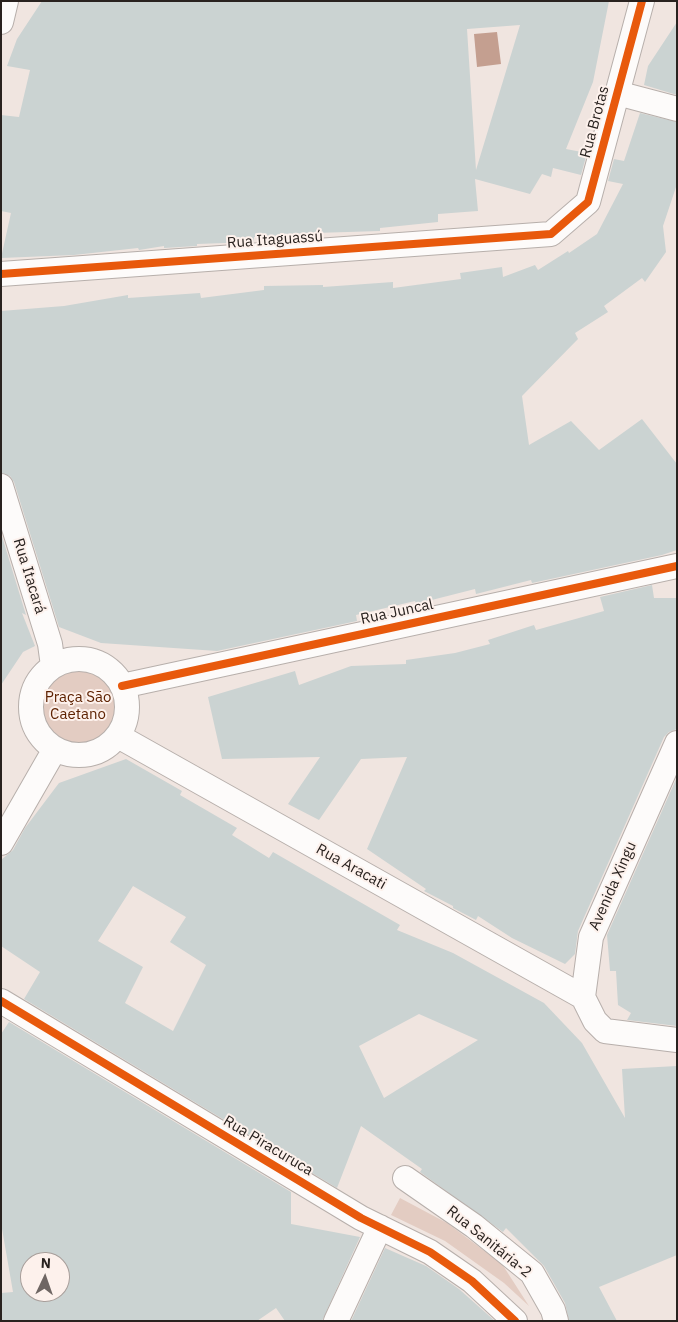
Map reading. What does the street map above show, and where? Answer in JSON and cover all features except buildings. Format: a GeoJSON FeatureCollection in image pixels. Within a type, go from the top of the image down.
{"type":"FeatureCollection","features":[{"type":"Feature","properties":{"kind":"street"},"geometry":{"type":"LineString","coordinates":[[1,22],[6,1]]}},
{"type":"Feature","properties":{"kind":"street","name":"Rua Brotas"},"geometry":{"type":"LineString","coordinates":[[551,234],[588,202],[642,1]]}},
{"type":"Feature","properties":{"kind":"street"},"geometry":{"type":"LineString","coordinates":[[617,93],[677,108]]}},
{"type":"Feature","properties":{"kind":"street","name":"Rua Itaguassú"},"geometry":{"type":"LineString","coordinates":[[1,274],[551,234]]}},
{"type":"Feature","properties":{"kind":"street","name":"Rua Itacará"},"geometry":{"type":"LineString","coordinates":[[1,486],[50,644],[53,666]]}},
{"type":"Feature","properties":{"kind":"street","name":"Rua Juncal"},"geometry":{"type":"LineString","coordinates":[[122,686],[677,566]]}},
{"type":"Feature","properties":{"kind":"street"},"geometry":{"type":"LineString","coordinates":[[84,659],[100,664],[113,673],[122,686],[127,698],[127,712],[124,725],[118,736],[108,746],[96,752],[82,756],[68,754],[55,749],[42,738],[33,724],[30,708],[36,685],[41,677],[53,666],[68,660],[84,659]]}},
{"type":"Feature","properties":{"kind":"street","name":"Rua Aracati"},"geometry":{"type":"LineString","coordinates":[[118,736],[584,997]]}},
{"type":"Feature","properties":{"kind":"street","name":"Avenida Xingu"},"geometry":{"type":"LineString","coordinates":[[584,997],[591,937],[677,742]]}},
{"type":"Feature","properties":{"kind":"street"},"geometry":{"type":"LineString","coordinates":[[1,843],[55,749]]}},
{"type":"Feature","properties":{"kind":"street"},"geometry":{"type":"LineString","coordinates":[[584,997],[595,1021],[605,1031],[677,1040]]}},
{"type":"Feature","properties":{"kind":"street","name":"Rua Piracuruca"},"geometry":{"type":"LineString","coordinates":[[1,1001],[380,1227],[430,1252],[472,1281],[515,1321]]}},
{"type":"Feature","properties":{"kind":"street","name":"Rua Sanitária-2"},"geometry":{"type":"LineString","coordinates":[[405,1178],[474,1226],[532,1273],[553,1310],[556,1321]]}},
{"type":"Feature","properties":{"kind":"street"},"geometry":{"type":"LineString","coordinates":[[336,1321],[380,1227]]}},
{"type":"Feature","properties":{"kind":"green space","name":"Praça São Caetano"},"geometry":{"type":"Polygon","coordinates":[[[78,665],[94,668],[108,677],[117,691],[120,707],[117,723],[108,737],[94,746],[78,749],[62,746],[48,737],[39,723],[36,707],[39,691],[48,677],[62,668],[78,665]]]}},
{"type":"Feature","properties":{"kind":"green space"},"geometry":{"type":"Polygon","coordinates":[[[400,1198],[447,1223],[502,1264],[529,1306],[504,1283],[445,1241],[391,1215],[400,1198]]]}},
{"type":"Feature","properties":{"kind":"shaded area"},"geometry":{"type":"Polygon","coordinates":[[[497,32],[501,64],[477,67],[474,34],[497,32]]]}},
{"type":"Feature","properties":{"kind":"cycle path"},"geometry":{"type":"LineString","coordinates":[[1,274],[551,234],[588,202],[642,1]]}},
{"type":"Feature","properties":{"kind":"cycle path"},"geometry":{"type":"LineString","coordinates":[[122,686],[677,566]]}},
{"type":"Feature","properties":{"kind":"cycle path"},"geometry":{"type":"LineString","coordinates":[[1,1001],[361,1218],[430,1252],[472,1281],[515,1321]]}}]}
